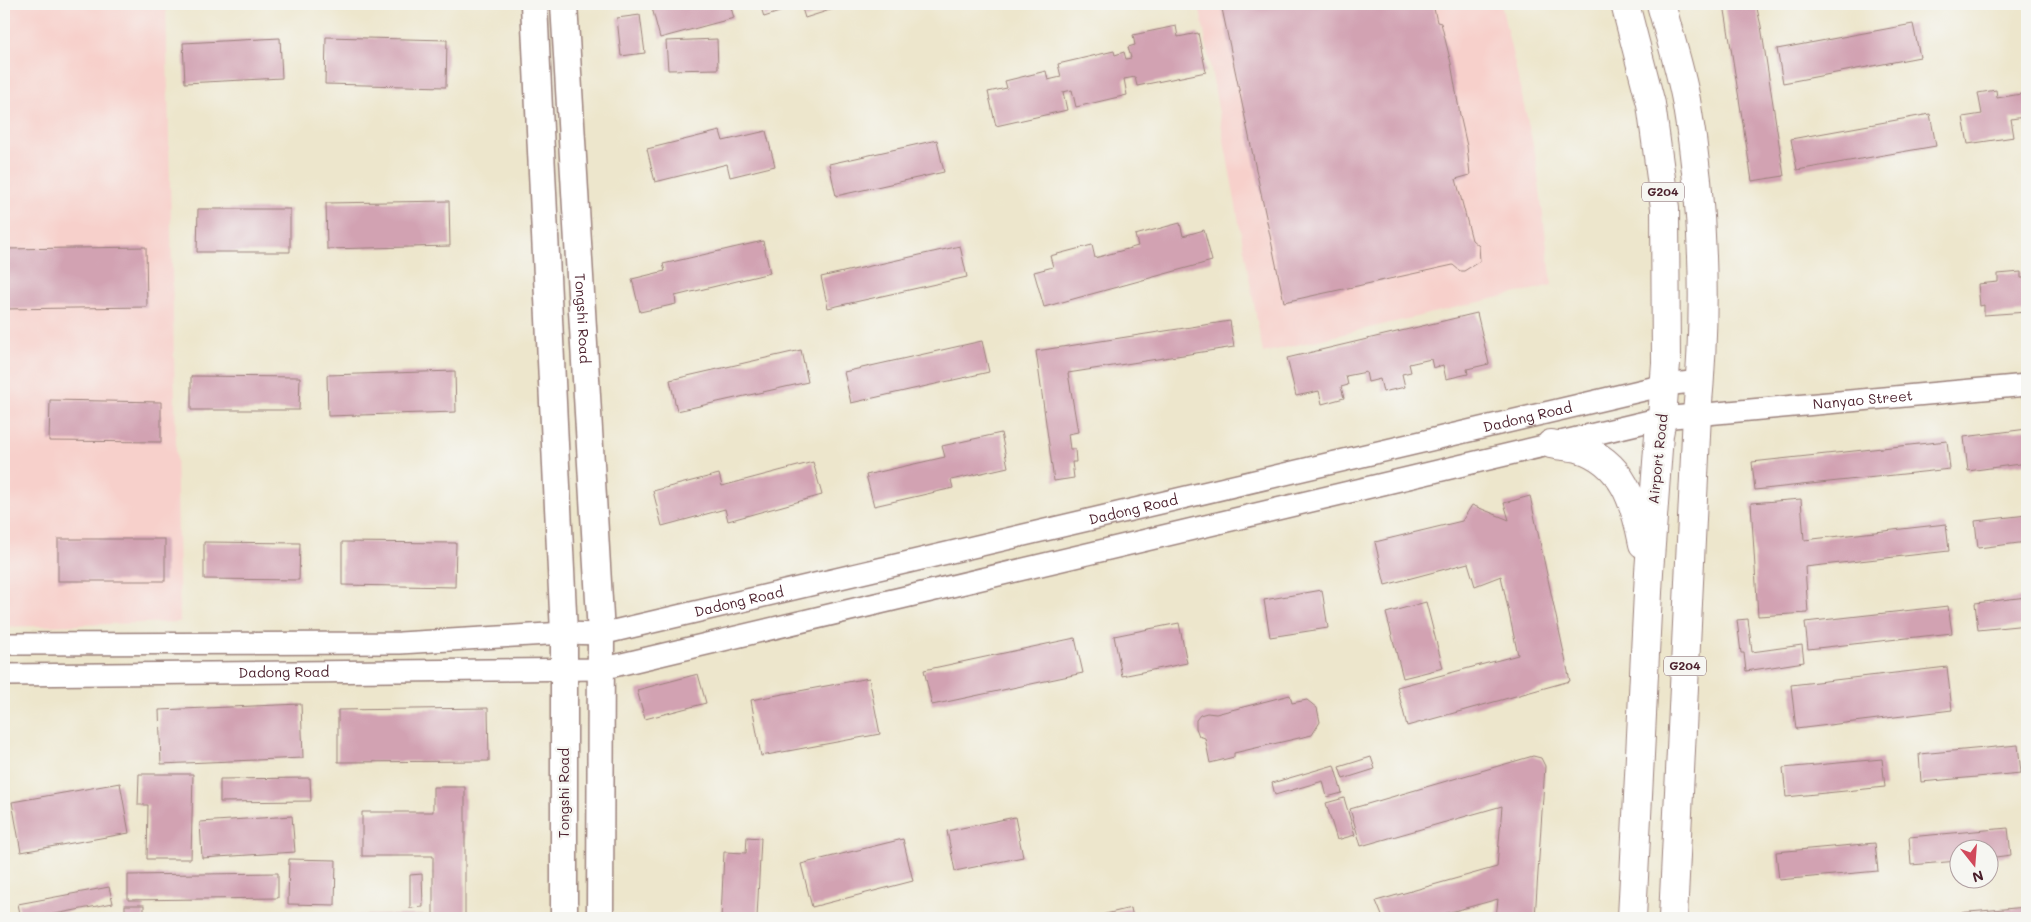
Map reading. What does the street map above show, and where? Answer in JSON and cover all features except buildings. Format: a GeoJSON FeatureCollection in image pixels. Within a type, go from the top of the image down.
{"type":"FeatureCollection","features":[{"type":"Feature","properties":{"kind":"highway","name":"Airport Road"},"geometry":{"type":"LineString","coordinates":[[1625,4],[1651,104],[1665,208],[1665,385],[1648,572],[1632,918]]}},
{"type":"Feature","properties":{"kind":"highway","name":"G204"},"geometry":{"type":"LineString","coordinates":[[1661,4],[1686,98],[1700,206],[1702,296],[1700,381]]}},
{"type":"Feature","properties":{"kind":"highway"},"geometry":{"type":"LineString","coordinates":[[1697,414],[1700,381]]}},
{"type":"Feature","properties":{"kind":"highway","name":"G204"},"geometry":{"type":"LineString","coordinates":[[1673,918],[1697,414]]}},
{"type":"Feature","properties":{"kind":"highway"},"geometry":{"type":"LineString","coordinates":[[1551,444],[1579,449],[1602,460],[1621,478],[1631,497],[1639,525],[1648,572]]}},
{"type":"Feature","properties":{"kind":"main road"},"geometry":{"type":"LineString","coordinates":[[534,4],[564,633]]}},
{"type":"Feature","properties":{"kind":"main road","name":"Tongshi Road"},"geometry":{"type":"LineString","coordinates":[[564,4],[601,634],[601,670]]}},
{"type":"Feature","properties":{"kind":"main road","name":"Tongshi Road"},"geometry":{"type":"LineString","coordinates":[[564,633],[564,918]]}},
{"type":"Feature","properties":{"kind":"main road"},"geometry":{"type":"LineString","coordinates":[[600,918],[601,670]]}},
{"type":"Feature","properties":{"kind":"street","name":"Dadong Road"},"geometry":{"type":"LineString","coordinates":[[4,644],[400,643],[564,633],[601,634],[1665,385],[1700,381]]}},
{"type":"Feature","properties":{"kind":"street","name":"Nanyao Street"},"geometry":{"type":"LineString","coordinates":[[1551,444],[1662,418],[2027,385]]}},
{"type":"Feature","properties":{"kind":"street"},"geometry":{"type":"LineString","coordinates":[[601,670],[1551,444]]}},
{"type":"Feature","properties":{"kind":"street","name":"Dadong Road"},"geometry":{"type":"LineString","coordinates":[[4,675],[601,670]]}},
{"type":"Feature","properties":{"kind":"shaded area"},"geometry":{"type":"Polygon","coordinates":[[[4,4],[166,4],[180,622],[4,627],[4,4]]]}},
{"type":"Feature","properties":{"kind":"shaded area"},"geometry":{"type":"Polygon","coordinates":[[[1199,4],[1501,4],[1535,153],[1552,285],[1263,353],[1199,4]]]}}]}
